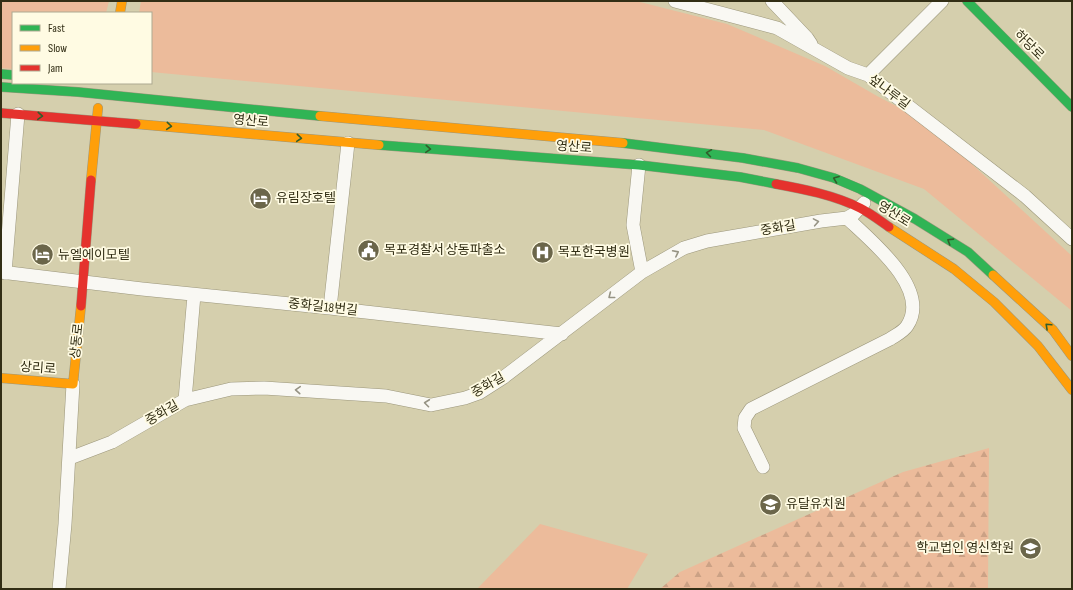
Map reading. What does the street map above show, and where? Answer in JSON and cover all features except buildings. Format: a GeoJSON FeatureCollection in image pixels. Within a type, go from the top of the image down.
{"type":"FeatureCollection","features":[{"type":"Feature","properties":{"kind":"street"},"geometry":{"type":"LineString","coordinates":[[120,12],[122,1]]}},
{"type":"Feature","properties":{"kind":"street","name":"섶나루길"},"geometry":{"type":"LineString","coordinates":[[675,1],[777,28],[848,68],[868,75],[1025,196],[1072,239]]}},
{"type":"Feature","properties":{"kind":"street"},"geometry":{"type":"LineString","coordinates":[[772,1],[807,38],[814,49]]}},
{"type":"Feature","properties":{"kind":"street"},"geometry":{"type":"LineString","coordinates":[[868,75],[942,1]]}},
{"type":"Feature","properties":{"kind":"street","name":"하당로"},"geometry":{"type":"LineString","coordinates":[[967,1],[1072,107]]}},
{"type":"Feature","properties":{"kind":"street"},"geometry":{"type":"LineString","coordinates":[[1,74],[12,75]]}},
{"type":"Feature","properties":{"kind":"street"},"geometry":{"type":"LineString","coordinates":[[69,84],[100,94]]}},
{"type":"Feature","properties":{"kind":"street","name":"상동로"},"geometry":{"type":"LineString","coordinates":[[59,589],[70,458],[73,384],[96,120],[103,84]]}},
{"type":"Feature","properties":{"kind":"street","name":"영산로"},"geometry":{"type":"LineString","coordinates":[[1,87],[100,94],[349,119],[649,145],[743,158],[798,168],[834,178],[869,194],[915,219],[968,252],[1053,330],[1072,356]]}},
{"type":"Feature","properties":{"kind":"street","name":"영산로"},"geometry":{"type":"LineString","coordinates":[[1,113],[96,120],[348,143],[639,165],[740,177],[796,188],[840,200],[860,208],[954,269],[994,302],[1038,346],[1072,390]]}},
{"type":"Feature","properties":{"kind":"street"},"geometry":{"type":"LineString","coordinates":[[3,273],[18,114]]}},
{"type":"Feature","properties":{"kind":"street"},"geometry":{"type":"LineString","coordinates":[[330,308],[348,143]]}},
{"type":"Feature","properties":{"kind":"street"},"geometry":{"type":"LineString","coordinates":[[639,165],[633,225],[642,272]]}},
{"type":"Feature","properties":{"kind":"street"},"geometry":{"type":"LineString","coordinates":[[763,467],[744,428],[745,418],[751,409],[890,339],[901,332],[909,322],[913,306],[912,297],[901,274],[881,249],[847,218],[860,208],[869,194]]}},
{"type":"Feature","properties":{"kind":"street","name":"중화길"},"geometry":{"type":"LineString","coordinates":[[70,458],[112,442],[184,400],[231,389],[264,388],[386,396],[431,405],[465,398],[479,393],[504,377],[642,272],[684,248],[707,241],[820,221],[847,218]]}},
{"type":"Feature","properties":{"kind":"street","name":"중화길18번길"},"geometry":{"type":"LineString","coordinates":[[3,273],[83,283],[330,308],[562,334]]}},
{"type":"Feature","properties":{"kind":"street"},"geometry":{"type":"LineString","coordinates":[[184,400],[194,295]]}},
{"type":"Feature","properties":{"kind":"street","name":"상리로"},"geometry":{"type":"LineString","coordinates":[[1,378],[73,384]]}},
{"type":"Feature","properties":{"kind":"green space"},"geometry":{"type":"Polygon","coordinates":[[[1,1],[109,1],[106,12],[12,12],[12,69],[1,68],[1,1]]]}},
{"type":"Feature","properties":{"kind":"green space"},"geometry":{"type":"Polygon","coordinates":[[[141,1],[636,1],[727,24],[825,66],[877,96],[925,121],[1072,256],[1072,311],[924,189],[764,130],[152,72],[152,12],[139,12],[141,1]]]}},
{"type":"Feature","properties":{"kind":"green space"},"geometry":{"type":"Polygon","coordinates":[[[989,448],[988,589],[660,589],[680,572],[903,472],[989,448]]]}},
{"type":"Feature","properties":{"kind":"green space"},"geometry":{"type":"Polygon","coordinates":[[[540,524],[648,554],[627,589],[477,589],[540,524]]]}},
{"type":"Feature","properties":{"kind":"traffic: fast"},"geometry":{"type":"LineString","coordinates":[[967,1],[1072,107]]}},
{"type":"Feature","properties":{"kind":"traffic: fast"},"geometry":{"type":"LineString","coordinates":[[1,74],[12,75]]}},
{"type":"Feature","properties":{"kind":"traffic: fast"},"geometry":{"type":"LineString","coordinates":[[1,87],[78,92],[320,116]]}},
{"type":"Feature","properties":{"kind":"traffic: fast"},"geometry":{"type":"LineString","coordinates":[[623,143],[743,158],[798,168],[834,178],[860,189],[915,219],[968,252],[993,275]]}},
{"type":"Feature","properties":{"kind":"traffic: fast"},"geometry":{"type":"LineString","coordinates":[[379,145],[639,165],[740,177],[776,184]]}},
{"type":"Feature","properties":{"kind":"traffic: slow"},"geometry":{"type":"LineString","coordinates":[[120,12],[122,1]]}},
{"type":"Feature","properties":{"kind":"traffic: slow"},"geometry":{"type":"LineString","coordinates":[[91,180],[98,108]]}},
{"type":"Feature","properties":{"kind":"traffic: slow"},"geometry":{"type":"LineString","coordinates":[[320,116],[623,143]]}},
{"type":"Feature","properties":{"kind":"traffic: slow"},"geometry":{"type":"LineString","coordinates":[[136,124],[379,145]]}},
{"type":"Feature","properties":{"kind":"traffic: slow"},"geometry":{"type":"LineString","coordinates":[[889,227],[954,269],[994,302],[1038,346],[1072,390]]}},
{"type":"Feature","properties":{"kind":"traffic: slow"},"geometry":{"type":"LineString","coordinates":[[993,275],[1053,330],[1072,356]]}},
{"type":"Feature","properties":{"kind":"traffic: slow"},"geometry":{"type":"LineString","coordinates":[[1,378],[73,384],[81,306]]}},
{"type":"Feature","properties":{"kind":"traffic: jam"},"geometry":{"type":"LineString","coordinates":[[1,113],[136,124]]}},
{"type":"Feature","properties":{"kind":"traffic: jam"},"geometry":{"type":"LineString","coordinates":[[81,306],[91,180]]}},
{"type":"Feature","properties":{"kind":"traffic: jam"},"geometry":{"type":"LineString","coordinates":[[776,184],[808,190],[840,199],[864,210],[889,227]]}},
{"type":"Feature","properties":{"kind":"place","name":"유림장호텔"},"geometry":{"type":"Point","coordinates":[261,198]}},
{"type":"Feature","properties":{"kind":"place","name":"목포경찰서 상동파출소"},"geometry":{"type":"Point","coordinates":[369,250]}},
{"type":"Feature","properties":{"kind":"place","name":"목포한국병원"},"geometry":{"type":"Point","coordinates":[543,252]}},
{"type":"Feature","properties":{"kind":"place","name":"뉴엘에이모텔"},"geometry":{"type":"Point","coordinates":[43,255]}},
{"type":"Feature","properties":{"kind":"place","name":"유달유치원"},"geometry":{"type":"Point","coordinates":[770,504]}},
{"type":"Feature","properties":{"kind":"place","name":"학교법인 영신학원"},"geometry":{"type":"Point","coordinates":[1030,548]}}]}
